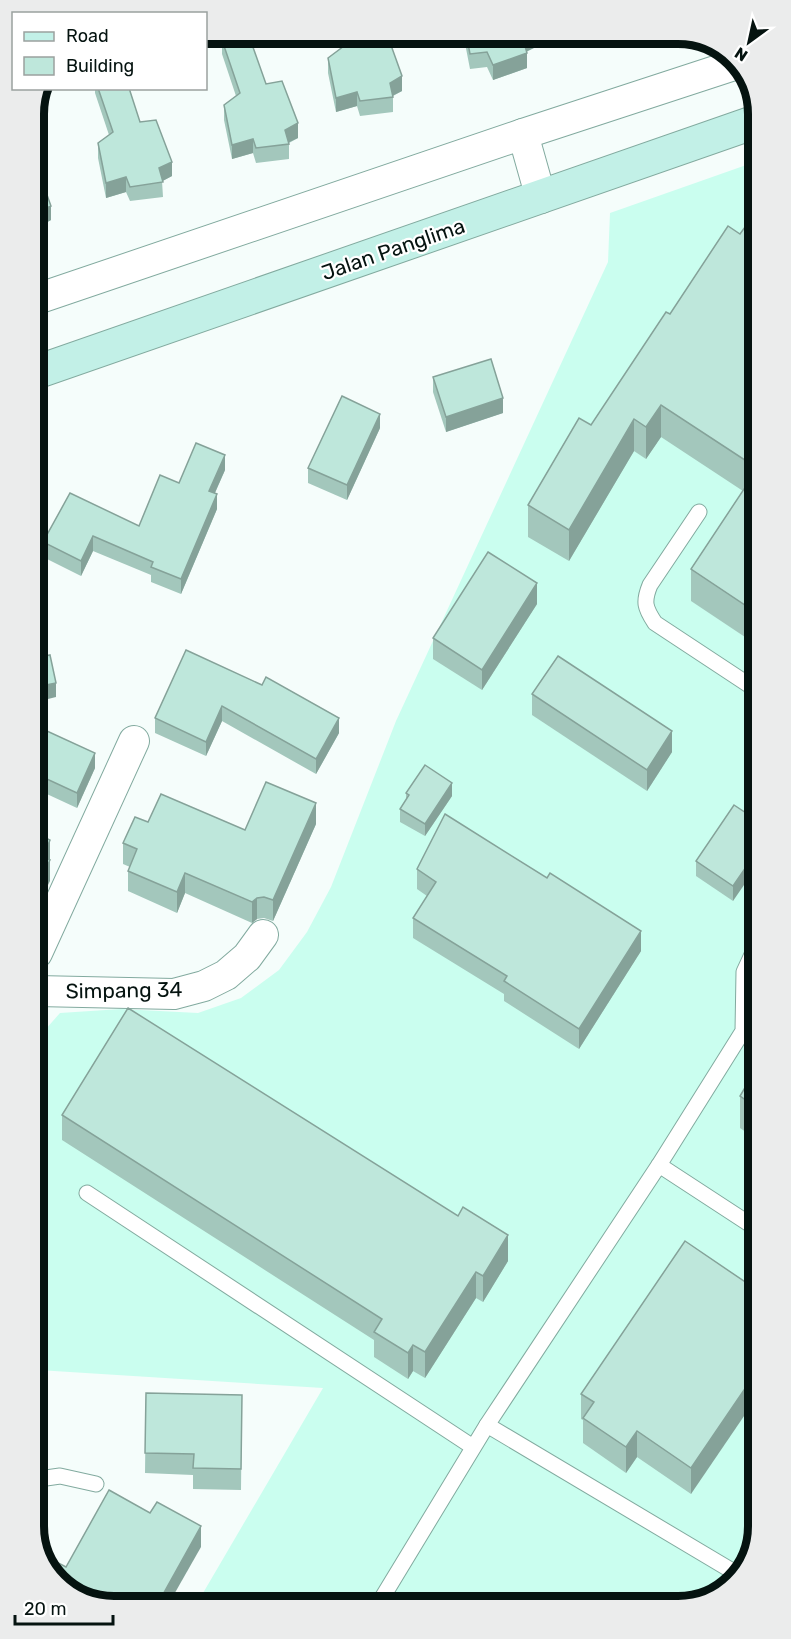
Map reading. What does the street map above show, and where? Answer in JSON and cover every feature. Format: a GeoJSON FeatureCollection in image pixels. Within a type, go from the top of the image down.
{"type":"FeatureCollection","features":[{"type":"Feature","properties":{"kind":"main road","name":"Jalan Panglima"},"geometry":{"type":"LineString","coordinates":[[44,370],[748,124]]}},
{"type":"Feature","properties":{"kind":"street"},"geometry":{"type":"LineString","coordinates":[[44,297],[522,134],[719,70]]}},
{"type":"Feature","properties":{"kind":"street"},"geometry":{"type":"LineString","coordinates":[[522,134],[541,198]]}},
{"type":"Feature","properties":{"kind":"street"},"geometry":{"type":"LineString","coordinates":[[44,937],[134,741]]}},
{"type":"Feature","properties":{"kind":"street","name":"Simpang 34"},"geometry":{"type":"LineString","coordinates":[[44,991],[174,994],[204,986],[226,975],[247,957],[263,935]]}},
{"type":"Feature","properties":{"kind":"lane"},"geometry":{"type":"LineString","coordinates":[[699,512],[650,585],[645,596],[646,610],[655,622],[748,685]]}},
{"type":"Feature","properties":{"kind":"lane"},"geometry":{"type":"LineString","coordinates":[[384,1595],[487,1425],[659,1165],[743,1031],[744,972],[748,963]]}},
{"type":"Feature","properties":{"kind":"lane"},"geometry":{"type":"LineString","coordinates":[[659,1165],[748,1223]]}},
{"type":"Feature","properties":{"kind":"lane"},"geometry":{"type":"LineString","coordinates":[[87,1193],[473,1447]]}},
{"type":"Feature","properties":{"kind":"lane"},"geometry":{"type":"LineString","coordinates":[[487,1425],[731,1570]]}},
{"type":"Feature","properties":{"kind":"lane"},"geometry":{"type":"LineString","coordinates":[[44,1478],[60,1476],[96,1484]]}},
{"type":"Feature","properties":{"kind":"shaded area"},"geometry":{"type":"Polygon","coordinates":[[[748,164],[748,1525],[745,1543],[736,1564],[720,1581],[704,1590],[677,1596],[202,1595],[323,1388],[44,1370],[44,1031],[60,1013],[121,1009],[198,1013],[241,998],[279,970],[307,932],[331,887],[396,721],[608,262],[610,213],[748,164]]]}},
{"type":"Feature","properties":{"kind":"building"},"geometry":{"type":"Polygon","coordinates":[[[223,43],[252,43],[266,84],[282,81],[298,123],[285,130],[289,144],[256,148],[253,139],[232,145],[224,105],[240,93],[223,43]]]}},
{"type":"Feature","properties":{"kind":"building"},"geometry":{"type":"Polygon","coordinates":[[[343,43],[390,43],[402,76],[390,83],[393,97],[360,101],[357,92],[336,98],[328,58],[344,46],[343,43]]]}},
{"type":"Feature","properties":{"kind":"building"},"geometry":{"type":"Polygon","coordinates":[[[468,44],[524,44],[527,53],[493,65],[487,52],[470,54],[468,44]]]}},
{"type":"Feature","properties":{"kind":"building"},"geometry":{"type":"Polygon","coordinates":[[[99,90],[130,90],[140,122],[156,120],[172,162],[159,168],[163,182],[130,187],[126,177],[106,183],[98,143],[113,132],[99,90]]]}},
{"type":"Feature","properties":{"kind":"building"},"geometry":{"type":"Polygon","coordinates":[[[44,186],[51,206],[44,209],[44,186]]]}},
{"type":"Feature","properties":{"kind":"building"},"geometry":{"type":"Polygon","coordinates":[[[748,223],[748,462],[661,405],[646,427],[634,419],[569,530],[528,505],[579,418],[591,425],[666,312],[670,314],[728,226],[740,234],[748,223]]]}},
{"type":"Feature","properties":{"kind":"building"},"geometry":{"type":"Polygon","coordinates":[[[491,359],[503,398],[446,417],[433,377],[491,359]]]}},
{"type":"Feature","properties":{"kind":"building"},"geometry":{"type":"Polygon","coordinates":[[[342,396],[380,414],[347,485],[308,468],[342,396]]]}},
{"type":"Feature","properties":{"kind":"building"},"geometry":{"type":"Polygon","coordinates":[[[196,443],[225,455],[209,491],[217,494],[181,579],[151,567],[153,562],[93,536],[81,561],[44,542],[70,493],[139,526],[160,475],[179,483],[196,443]]]}},
{"type":"Feature","properties":{"kind":"building"},"geometry":{"type":"Polygon","coordinates":[[[748,483],[748,607],[691,569],[748,483]]]}},
{"type":"Feature","properties":{"kind":"building"},"geometry":{"type":"Polygon","coordinates":[[[488,552],[537,583],[482,670],[433,638],[488,552]]]}},
{"type":"Feature","properties":{"kind":"building"},"geometry":{"type":"Polygon","coordinates":[[[186,650],[262,685],[266,677],[339,718],[316,759],[222,706],[206,742],[155,718],[186,650]]]}},
{"type":"Feature","properties":{"kind":"building"},"geometry":{"type":"Polygon","coordinates":[[[50,655],[56,683],[44,685],[44,656],[50,655]]]}},
{"type":"Feature","properties":{"kind":"building"},"geometry":{"type":"Polygon","coordinates":[[[558,656],[672,731],[647,770],[532,694],[558,656]]]}},
{"type":"Feature","properties":{"kind":"building"},"geometry":{"type":"Polygon","coordinates":[[[44,730],[95,753],[77,793],[44,778],[44,730]]]}},
{"type":"Feature","properties":{"kind":"building"},"geometry":{"type":"Polygon","coordinates":[[[425,765],[452,783],[425,824],[400,809],[409,795],[406,793],[425,765]]]}},
{"type":"Feature","properties":{"kind":"building"},"geometry":{"type":"Polygon","coordinates":[[[266,782],[316,803],[273,900],[264,897],[252,902],[185,873],[177,892],[128,871],[137,849],[123,843],[135,817],[148,822],[161,794],[245,830],[266,782]]]}},
{"type":"Feature","properties":{"kind":"building"},"geometry":{"type":"Polygon","coordinates":[[[734,805],[748,814],[748,864],[733,886],[696,861],[734,805]]]}},
{"type":"Feature","properties":{"kind":"building"},"geometry":{"type":"Polygon","coordinates":[[[445,814],[547,878],[550,873],[641,931],[579,1029],[504,981],[507,976],[413,918],[436,882],[417,869],[445,814]]]}},
{"type":"Feature","properties":{"kind":"building"},"geometry":{"type":"Polygon","coordinates":[[[44,837],[50,840],[44,855],[44,837]]]}},
{"type":"Feature","properties":{"kind":"building"},"geometry":{"type":"Polygon","coordinates":[[[44,857],[50,860],[44,872],[44,857]]]}},
{"type":"Feature","properties":{"kind":"building"},"geometry":{"type":"Polygon","coordinates":[[[128,1008],[458,1216],[463,1207],[508,1235],[483,1276],[476,1272],[425,1352],[413,1345],[408,1353],[374,1332],[382,1319],[62,1115],[128,1008]]]}},
{"type":"Feature","properties":{"kind":"building"},"geometry":{"type":"Polygon","coordinates":[[[748,1082],[748,1102],[740,1096],[748,1082]]]}},
{"type":"Feature","properties":{"kind":"building"},"geometry":{"type":"Polygon","coordinates":[[[685,1241],[748,1284],[748,1384],[691,1468],[637,1431],[626,1447],[583,1418],[594,1402],[581,1394],[685,1241]]]}},
{"type":"Feature","properties":{"kind":"building"},"geometry":{"type":"Polygon","coordinates":[[[146,1393],[242,1395],[241,1469],[193,1468],[194,1454],[145,1453],[146,1393]]]}},
{"type":"Feature","properties":{"kind":"building"},"geometry":{"type":"Polygon","coordinates":[[[109,1490],[150,1513],[157,1502],[201,1526],[163,1595],[96,1593],[71,1581],[53,1560],[66,1567],[109,1490]]]}}]}
